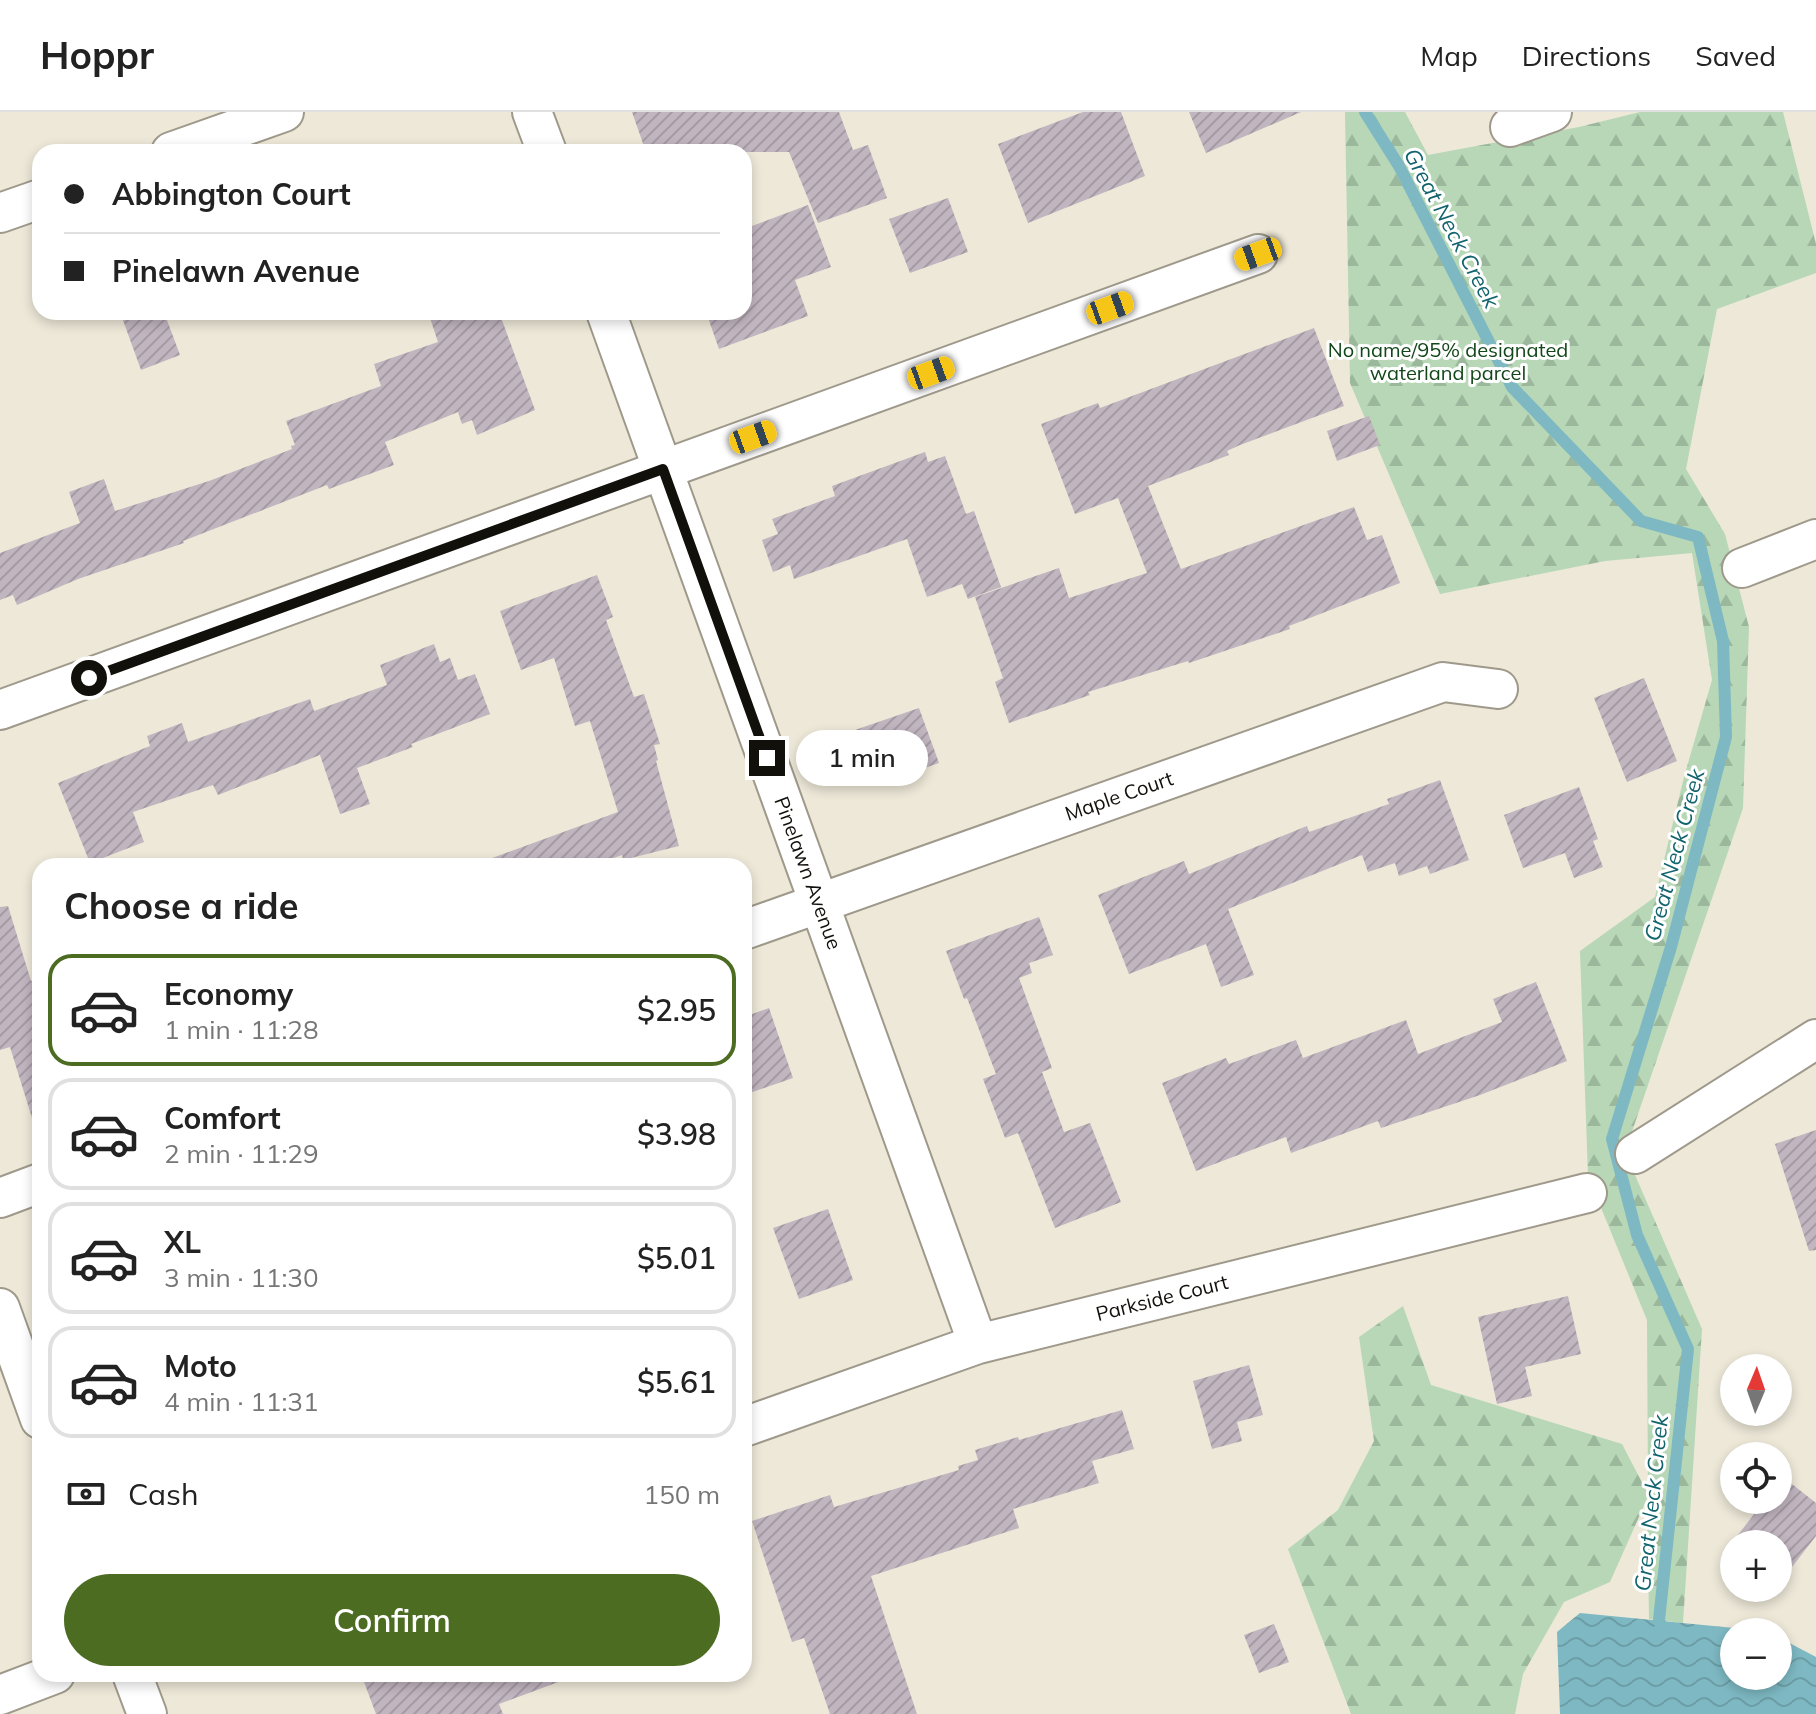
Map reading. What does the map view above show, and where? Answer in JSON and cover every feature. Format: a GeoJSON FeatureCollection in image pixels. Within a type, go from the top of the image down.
{"type":"FeatureCollection","features":[{"type":"Feature","properties":{"kind":"street"},"geometry":{"type":"LineString","coordinates":[[194,144],[284,112]]}},
{"type":"Feature","properties":{"kind":"street"},"geometry":{"type":"LineString","coordinates":[[532,112],[544,144]]}},
{"type":"Feature","properties":{"kind":"street"},"geometry":{"type":"LineString","coordinates":[[1510,127],[1552,112]]}},
{"type":"Feature","properties":{"kind":"street"},"geometry":{"type":"LineString","coordinates":[[0,213],[32,202]]}},
{"type":"Feature","properties":{"kind":"street"},"geometry":{"type":"LineString","coordinates":[[0,710],[1258,254]]}},
{"type":"Feature","properties":{"kind":"street","name":"Pinelawn Avenue"},"geometry":{"type":"LineString","coordinates":[[609,320],[978,1344]]}},
{"type":"Feature","properties":{"kind":"street"},"geometry":{"type":"LineString","coordinates":[[1742,568],[1816,539]]}},
{"type":"Feature","properties":{"kind":"street","name":"Maple Court"},"geometry":{"type":"LineString","coordinates":[[752,927],[1443,682],[1498,689]]}},
{"type":"Feature","properties":{"kind":"street"},"geometry":{"type":"LineString","coordinates":[[1635,1154],[1816,1039]]}},
{"type":"Feature","properties":{"kind":"street"},"geometry":{"type":"LineString","coordinates":[[0,1198],[32,1186]]}},
{"type":"Feature","properties":{"kind":"street","name":"Parkside Court"},"geometry":{"type":"LineString","coordinates":[[752,1424],[978,1344],[1587,1193]]}},
{"type":"Feature","properties":{"kind":"street"},"geometry":{"type":"LineString","coordinates":[[0,1308],[32,1397]]}},
{"type":"Feature","properties":{"kind":"street"},"geometry":{"type":"LineString","coordinates":[[0,1695],[34,1682]]}},
{"type":"Feature","properties":{"kind":"street"},"geometry":{"type":"LineString","coordinates":[[135,1682],[147,1714]]}},
{"type":"Feature","properties":{"kind":"green space","name":"No name/95% designated waterland parcel"},"geometry":{"type":"Polygon","coordinates":[[[1345,112],[1405,112],[1428,155],[1579,127],[1640,112],[1783,112],[1816,244],[1816,273],[1717,309],[1686,469],[1725,534],[1749,627],[1743,808],[1625,1152],[1702,1329],[1683,1623],[1649,1619],[1647,1499],[1610,1582],[1564,1602],[1523,1674],[1515,1714],[1351,1714],[1288,1549],[1338,1510],[1374,1441],[1359,1337],[1403,1306],[1431,1385],[1622,1444],[1648,1494],[1647,1320],[1588,1176],[1580,951],[1655,897],[1684,777],[1712,680],[1692,553],[1605,561],[1440,594],[1350,383],[1345,112]]]}},
{"type":"Feature","properties":{"kind":"water"},"geometry":{"type":"Polygon","coordinates":[[[1580,1613],[1720,1627],[1720,1690],[1792,1690],[1792,1644],[1816,1657],[1816,1714],[1560,1714],[1557,1632],[1580,1613]]]}},
{"type":"Feature","properties":{"kind":"building"},"geometry":{"type":"Polygon","coordinates":[[[632,112],[839,112],[853,150],[868,145],[887,198],[818,223],[789,152],[752,152],[752,144],[643,144],[632,112]]]}},
{"type":"Feature","properties":{"kind":"building"},"geometry":{"type":"Polygon","coordinates":[[[1083,112],[1121,112],[1145,176],[1028,223],[998,144],[1083,112]]]}},
{"type":"Feature","properties":{"kind":"building"},"geometry":{"type":"Polygon","coordinates":[[[1189,112],[1301,112],[1206,153],[1189,112]]]}},
{"type":"Feature","properties":{"kind":"building"},"geometry":{"type":"Polygon","coordinates":[[[948,198],[968,252],[910,273],[889,219],[948,198]]]}},
{"type":"Feature","properties":{"kind":"building"},"geometry":{"type":"Polygon","coordinates":[[[808,205],[831,267],[795,280],[808,316],[719,349],[709,320],[752,320],[752,226],[808,205]]]}},
{"type":"Feature","properties":{"kind":"building"},"geometry":{"type":"Polygon","coordinates":[[[123,320],[167,320],[180,355],[141,370],[123,320]]]}},
{"type":"Feature","properties":{"kind":"building"},"geometry":{"type":"Polygon","coordinates":[[[431,320],[502,320],[535,410],[477,435],[472,420],[462,424],[458,412],[385,442],[394,465],[329,489],[327,485],[184,543],[78,579],[17,605],[13,595],[0,600],[0,553],[80,523],[69,492],[104,479],[115,511],[209,481],[292,449],[291,446],[295,445],[286,421],[381,386],[374,364],[438,342],[431,320]]]}},
{"type":"Feature","properties":{"kind":"building"},"geometry":{"type":"Polygon","coordinates":[[[1314,328],[1344,406],[1240,445],[1227,451],[1229,455],[1148,486],[1181,569],[1354,507],[1367,540],[1382,535],[1400,583],[1289,626],[1290,629],[1088,692],[1090,695],[1009,723],[995,682],[1003,678],[975,597],[1059,568],[1069,598],[1147,573],[1118,498],[1075,514],[1041,424],[1098,403],[1100,408],[1314,328]]]}},
{"type":"Feature","properties":{"kind":"building"},"geometry":{"type":"Polygon","coordinates":[[[1369,416],[1380,445],[1337,461],[1327,431],[1369,416]]]}},
{"type":"Feature","properties":{"kind":"building"},"geometry":{"type":"Polygon","coordinates":[[[925,452],[928,462],[945,456],[966,514],[974,511],[1001,587],[968,599],[962,584],[927,597],[907,539],[794,579],[790,565],[773,572],[762,540],[778,534],[772,519],[835,496],[832,486],[925,452]]]}},
{"type":"Feature","properties":{"kind":"building"},"geometry":{"type":"Polygon","coordinates":[[[597,575],[613,617],[606,620],[634,697],[644,694],[660,744],[654,745],[656,761],[679,846],[631,858],[623,858],[622,855],[614,858],[492,858],[618,812],[590,721],[575,726],[554,658],[521,670],[500,611],[597,575]]]}},
{"type":"Feature","properties":{"kind":"building"},"geometry":{"type":"Polygon","coordinates":[[[434,644],[440,662],[450,658],[458,680],[475,674],[490,714],[357,768],[370,804],[340,814],[320,755],[218,795],[213,785],[133,812],[144,842],[103,858],[88,858],[58,783],[150,746],[147,736],[182,723],[188,742],[310,699],[314,711],[387,685],[380,665],[434,644]]]}},
{"type":"Feature","properties":{"kind":"building"},"geometry":{"type":"Polygon","coordinates":[[[1644,678],[1677,761],[1627,782],[1594,698],[1644,678]]]}},
{"type":"Feature","properties":{"kind":"building"},"geometry":{"type":"Polygon","coordinates":[[[919,708],[939,763],[875,785],[855,730],[919,708]]]}},
{"type":"Feature","properties":{"kind":"building"},"geometry":{"type":"Polygon","coordinates":[[[1440,780],[1469,860],[1430,874],[1427,866],[1399,876],[1395,863],[1368,872],[1362,855],[1228,909],[1254,975],[1221,987],[1206,944],[1129,974],[1098,895],[1184,861],[1189,874],[1307,826],[1309,832],[1389,804],[1387,799],[1440,780]]]}},
{"type":"Feature","properties":{"kind":"building"},"geometry":{"type":"Polygon","coordinates":[[[1579,787],[1598,839],[1593,841],[1603,867],[1574,878],[1565,853],[1523,868],[1504,815],[1579,787]]]}},
{"type":"Feature","properties":{"kind":"building"},"geometry":{"type":"Polygon","coordinates":[[[8,906],[32,981],[32,1118],[10,1047],[0,1050],[0,907],[8,906]]]}},
{"type":"Feature","properties":{"kind":"building"},"geometry":{"type":"Polygon","coordinates":[[[1039,917],[1053,955],[1029,963],[1032,973],[1019,978],[1052,1068],[1042,1072],[1064,1132],[1090,1123],[1121,1202],[1055,1228],[1018,1133],[1005,1138],[983,1079],[996,1074],[946,951],[1039,917]]]}},
{"type":"Feature","properties":{"kind":"building"},"geometry":{"type":"Polygon","coordinates":[[[1536,982],[1567,1061],[1480,1095],[1381,1128],[1378,1121],[1291,1153],[1286,1137],[1196,1171],[1162,1083],[1226,1058],[1229,1064],[1296,1040],[1303,1058],[1406,1020],[1418,1054],[1502,1022],[1493,999],[1536,982]]]}},
{"type":"Feature","properties":{"kind":"building"},"geometry":{"type":"Polygon","coordinates":[[[769,1008],[793,1078],[752,1092],[752,1014],[769,1008]]]}},
{"type":"Feature","properties":{"kind":"building"},"geometry":{"type":"Polygon","coordinates":[[[1816,1130],[1816,1250],[1809,1251],[1775,1144],[1816,1130]]]}},
{"type":"Feature","properties":{"kind":"building"},"geometry":{"type":"Polygon","coordinates":[[[828,1209],[853,1280],[799,1299],[773,1228],[828,1209]]]}},
{"type":"Feature","properties":{"kind":"building"},"geometry":{"type":"Polygon","coordinates":[[[1568,1296],[1581,1354],[1525,1367],[1532,1396],[1497,1404],[1478,1317],[1568,1296]]]}},
{"type":"Feature","properties":{"kind":"building"},"geometry":{"type":"Polygon","coordinates":[[[1249,1365],[1263,1415],[1237,1422],[1242,1441],[1212,1449],[1193,1381],[1249,1365]]]}},
{"type":"Feature","properties":{"kind":"building"},"geometry":{"type":"Polygon","coordinates":[[[1122,1410],[1134,1449],[1092,1461],[1099,1483],[1013,1509],[1019,1528],[871,1576],[917,1714],[830,1714],[804,1638],[792,1642],[752,1521],[830,1495],[834,1507],[959,1470],[958,1466],[978,1460],[975,1450],[1122,1410]]]}},
{"type":"Feature","properties":{"kind":"building"},"geometry":{"type":"Polygon","coordinates":[[[1792,1484],[1816,1503],[1816,1536],[1792,1567],[1792,1530],[1742,1530],[1754,1514],[1792,1514],[1792,1484]]]}},
{"type":"Feature","properties":{"kind":"building"},"geometry":{"type":"Polygon","coordinates":[[[1274,1624],[1289,1662],[1259,1673],[1244,1635],[1274,1624]]]}},
{"type":"Feature","properties":{"kind":"building"},"geometry":{"type":"Polygon","coordinates":[[[364,1682],[558,1682],[499,1704],[503,1714],[376,1714],[364,1682]]]}},
{"type":"Feature","properties":{"kind":"waterway","name":"Great Neck Creek"},"geometry":{"type":"LineString","coordinates":[[1365,112],[1399,166],[1512,387],[1641,521],[1698,537],[1723,641],[1726,737],[1671,947],[1612,1139],[1637,1235],[1688,1349],[1659,1620],[1663,1633]]}},
{"type":"Feature","properties":{"kind":"route"},"geometry":{"type":"LineString","coordinates":[[89,678],[663,469],[767,758]]}}]}
